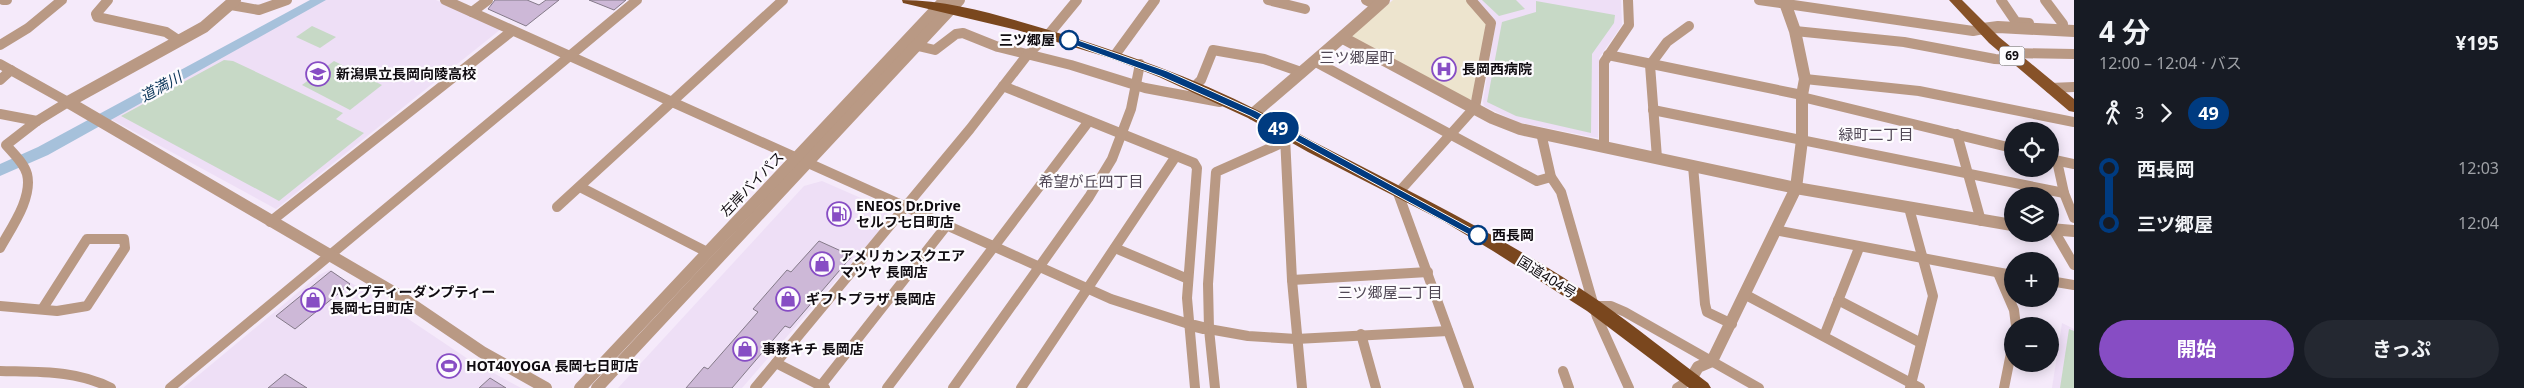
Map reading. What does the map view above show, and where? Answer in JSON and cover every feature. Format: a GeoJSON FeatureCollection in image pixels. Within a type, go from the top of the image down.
{"type":"FeatureCollection","features":[{"type":"Feature","properties":{"kind":"highway","name":"国道404号"},"geometry":{"type":"LineString","coordinates":[[908,0],[948,4],[1115,55],[1194,87],[1253,114],[1285,137],[1448,217],[1499,247],[1593,306],[1696,383]]}},
{"type":"Feature","properties":{"kind":"main road","name":"69"},"geometry":{"type":"LineString","coordinates":[[1955,0],[2013,56],[2074,107]]}},
{"type":"Feature","properties":{"kind":"street"},"geometry":{"type":"LineString","coordinates":[[0,45],[28,28],[62,0]]}},
{"type":"Feature","properties":{"kind":"street"},"geometry":{"type":"LineString","coordinates":[[108,0],[99,8],[96,14],[97,17],[166,32],[178,40]]}},
{"type":"Feature","properties":{"kind":"street"},"geometry":{"type":"LineString","coordinates":[[0,248],[23,201],[28,183],[22,166],[3,147],[37,121],[68,102],[204,27],[233,2],[260,11],[270,9],[287,0]]}},
{"type":"Feature","properties":{"kind":"street"},"geometry":{"type":"LineString","coordinates":[[445,0],[1136,309],[1199,327],[1248,336],[1296,339],[1361,334],[1448,331]]}},
{"type":"Feature","properties":{"kind":"street"},"geometry":{"type":"LineString","coordinates":[[472,12],[488,0]]}},
{"type":"Feature","properties":{"kind":"street"},"geometry":{"type":"LineString","coordinates":[[170,388],[327,255],[637,0]]}},
{"type":"Feature","properties":{"kind":"street"},"geometry":{"type":"LineString","coordinates":[[557,207],[783,0]]}},
{"type":"Feature","properties":{"kind":"street"},"geometry":{"type":"LineString","coordinates":[[755,388],[906,207],[1028,54],[1049,34],[1077,0]]}},
{"type":"Feature","properties":{"kind":"street"},"geometry":{"type":"LineString","coordinates":[[1115,55],[1155,0]]}},
{"type":"Feature","properties":{"kind":"street"},"geometry":{"type":"LineString","coordinates":[[1268,0],[1305,9]]}},
{"type":"Feature","properties":{"kind":"street"},"geometry":{"type":"LineString","coordinates":[[1366,0],[1381,3]]}},
{"type":"Feature","properties":{"kind":"street"},"geometry":{"type":"LineString","coordinates":[[1469,388],[1398,193],[1475,107],[1491,23],[1471,0]]}},
{"type":"Feature","properties":{"kind":"street"},"geometry":{"type":"LineString","coordinates":[[1604,146],[1604,62],[1628,26],[1628,0]]}},
{"type":"Feature","properties":{"kind":"street"},"geometry":{"type":"LineString","coordinates":[[1759,0],[1785,2],[1973,31],[1998,27],[2074,31]]}},
{"type":"Feature","properties":{"kind":"street"},"geometry":{"type":"LineString","coordinates":[[2001,0],[2016,22],[2063,24],[2045,0]]}},
{"type":"Feature","properties":{"kind":"street"},"geometry":{"type":"LineString","coordinates":[[1677,388],[1696,383],[1698,367],[1712,361],[1732,324],[1796,188],[1802,140],[1802,96],[1805,79],[1795,30],[1785,2]]}},
{"type":"Feature","properties":{"kind":"street"},"geometry":{"type":"LineString","coordinates":[[1253,114],[1344,38],[1381,3]]}},
{"type":"Feature","properties":{"kind":"street","name":"左岸バイパス"},"geometry":{"type":"LineString","coordinates":[[580,388],[707,252],[918,46],[948,4]]}},
{"type":"Feature","properties":{"kind":"street","name":"左岸バイパス"},"geometry":{"type":"LineString","coordinates":[[598,388],[802,161],[948,4]]}},
{"type":"Feature","properties":{"kind":"street"},"geometry":{"type":"LineString","coordinates":[[1657,158],[1650,65],[1668,42],[1689,26]]}},
{"type":"Feature","properties":{"kind":"street"},"geometry":{"type":"LineString","coordinates":[[1795,30],[1904,42],[1995,59],[2013,56],[2074,54]]}},
{"type":"Feature","properties":{"kind":"street"},"geometry":{"type":"LineString","coordinates":[[270,222],[512,31]]}},
{"type":"Feature","properties":{"kind":"street"},"geometry":{"type":"LineString","coordinates":[[918,46],[935,50],[956,34],[963,33],[998,47],[1071,65],[1136,86],[1229,104]]}},
{"type":"Feature","properties":{"kind":"street"},"geometry":{"type":"LineString","coordinates":[[1344,38],[1512,126],[1796,188],[2004,224]]}},
{"type":"Feature","properties":{"kind":"street"},"geometry":{"type":"LineString","coordinates":[[1194,87],[1201,80],[1213,50],[1264,59],[1301,72]]}},
{"type":"Feature","properties":{"kind":"street"},"geometry":{"type":"LineString","coordinates":[[1608,55],[1802,96],[2004,146]]}},
{"type":"Feature","properties":{"kind":"street"},"geometry":{"type":"LineString","coordinates":[[1316,62],[1537,181],[1551,177]]}},
{"type":"Feature","properties":{"kind":"street"},"geometry":{"type":"LineString","coordinates":[[0,64],[398,295],[482,352],[546,388]]}},
{"type":"Feature","properties":{"kind":"street"},"geometry":{"type":"LineString","coordinates":[[953,388],[1102,177],[1123,134],[1140,64]]}},
{"type":"Feature","properties":{"kind":"street"},"geometry":{"type":"LineString","coordinates":[[0,80],[11,70]]}},
{"type":"Feature","properties":{"kind":"street"},"geometry":{"type":"LineString","coordinates":[[1805,79],[1919,91],[2074,122]]}},
{"type":"Feature","properties":{"kind":"street"},"geometry":{"type":"LineString","coordinates":[[1003,86],[1194,163],[1197,168],[1188,279],[1215,388]]}},
{"type":"Feature","properties":{"kind":"street"},"geometry":{"type":"LineString","coordinates":[[2050,88],[2074,87]]}},
{"type":"Feature","properties":{"kind":"street"},"geometry":{"type":"LineString","coordinates":[[1653,110],[2064,193]]}},
{"type":"Feature","properties":{"kind":"street"},"geometry":{"type":"LineString","coordinates":[[0,114],[37,121]]}},
{"type":"Feature","properties":{"kind":"street"},"geometry":{"type":"LineString","coordinates":[[887,388],[1089,121]]}},
{"type":"Feature","properties":{"kind":"street"},"geometry":{"type":"LineString","coordinates":[[1541,133],[1551,177],[1561,192],[1593,306],[1610,352],[1629,388]]}},
{"type":"Feature","properties":{"kind":"street"},"geometry":{"type":"LineString","coordinates":[[1956,134],[1981,221]]}},
{"type":"Feature","properties":{"kind":"street"},"geometry":{"type":"LineString","coordinates":[[1195,388],[1199,327],[1208,284],[1216,172],[1285,137],[1292,280],[1302,388]]}},
{"type":"Feature","properties":{"kind":"street"},"geometry":{"type":"LineString","coordinates":[[1021,388],[1176,156]]}},
{"type":"Feature","properties":{"kind":"street"},"geometry":{"type":"LineString","coordinates":[[2059,161],[2074,164]]}},
{"type":"Feature","properties":{"kind":"street"},"geometry":{"type":"LineString","coordinates":[[1693,166],[1705,304],[1707,312],[1732,324]]}},
{"type":"Feature","properties":{"kind":"street"},"geometry":{"type":"LineString","coordinates":[[2059,176],[2074,218]]}},
{"type":"Feature","properties":{"kind":"street"},"geometry":{"type":"LineString","coordinates":[[580,187],[707,252]]}},
{"type":"Feature","properties":{"kind":"street"},"geometry":{"type":"LineString","coordinates":[[1746,295],[1914,386],[1921,343],[1933,296],[1909,208]]}},
{"type":"Feature","properties":{"kind":"street"},"geometry":{"type":"LineString","coordinates":[[776,363],[821,387],[947,225]]}},
{"type":"Feature","properties":{"kind":"street"},"geometry":{"type":"LineString","coordinates":[[1775,230],[1859,248],[2004,274]]}},
{"type":"Feature","properties":{"kind":"street"},"geometry":{"type":"LineString","coordinates":[[2059,230],[2074,231]]}},
{"type":"Feature","properties":{"kind":"street"},"geometry":{"type":"LineString","coordinates":[[0,306],[79,310],[88,306],[125,248],[124,239],[87,239],[43,308]]}},
{"type":"Feature","properties":{"kind":"street"},"geometry":{"type":"LineString","coordinates":[[2059,240],[2074,265]]}},
{"type":"Feature","properties":{"kind":"street"},"geometry":{"type":"LineString","coordinates":[[1115,248],[1188,279]]}},
{"type":"Feature","properties":{"kind":"street"},"geometry":{"type":"LineString","coordinates":[[1824,336],[1859,248]]}},
{"type":"Feature","properties":{"kind":"street"},"geometry":{"type":"LineString","coordinates":[[1292,280],[1428,272]]}},
{"type":"Feature","properties":{"kind":"street"},"geometry":{"type":"LineString","coordinates":[[1998,273],[2014,310],[2015,317]]}},
{"type":"Feature","properties":{"kind":"street"},"geometry":{"type":"LineString","coordinates":[[2059,282],[2074,285]]}},
{"type":"Feature","properties":{"kind":"street"},"geometry":{"type":"LineString","coordinates":[[1838,300],[1921,343]]}},
{"type":"Feature","properties":{"kind":"street"},"geometry":{"type":"LineString","coordinates":[[1593,306],[1611,306],[1625,312],[1759,388]]}},
{"type":"Feature","properties":{"kind":"street"},"geometry":{"type":"LineString","coordinates":[[1361,334],[1376,388]]}},
{"type":"Feature","properties":{"kind":"street"},"geometry":{"type":"LineString","coordinates":[[1563,370],[1569,388]]}},
{"type":"Feature","properties":{"kind":"street"},"geometry":{"type":"LineString","coordinates":[[0,372],[77,375],[93,379],[111,388]]}},
{"type":"Feature","properties":{"kind":"street"},"geometry":{"type":"LineString","coordinates":[[2004,388],[2007,372]]}},
{"type":"Feature","properties":{"kind":"shaded area","name":"新潟県立長岡向陵高校"},"geometry":{"type":"Polygon","coordinates":[[[324,0],[436,0],[501,29],[276,209],[109,118],[324,0]]]}},
{"type":"Feature","properties":{"kind":"shaded area","name":"長岡西病院"},"geometry":{"type":"Polygon","coordinates":[[[1393,0],[1467,0],[1488,25],[1473,99],[1467,100],[1353,39],[1352,35],[1393,0]]]}},
{"type":"Feature","properties":{"kind":"shaded area"},"geometry":{"type":"Polygon","coordinates":[[[1475,0],[1621,0],[1622,25],[1599,58],[1598,138],[1517,122],[1484,106],[1483,101],[1496,21],[1475,0]]]}},
{"type":"Feature","properties":{"kind":"shaded area"},"geometry":{"type":"Polygon","coordinates":[[[822,181],[886,209],[888,221],[742,388],[618,388],[804,186],[822,181]]]}},
{"type":"Feature","properties":{"kind":"shaded area"},"geometry":{"type":"Polygon","coordinates":[[[329,270],[377,298],[468,359],[521,388],[183,388],[319,275],[329,270]]]}},
{"type":"Feature","properties":{"kind":"shaded area"},"geometry":{"type":"Polygon","coordinates":[[[2062,323],[2074,329],[2074,388],[2052,388],[2054,372],[2059,372],[2059,342],[2062,323]]]}},
{"type":"Feature","properties":{"kind":"green space"},"geometry":{"type":"Polygon","coordinates":[[[1482,0],[1516,0],[1525,9],[1499,16],[1482,0]]]}},
{"type":"Feature","properties":{"kind":"green space"},"geometry":{"type":"Polygon","coordinates":[[[1536,1],[1615,15],[1614,23],[1592,54],[1591,133],[1516,116],[1487,102],[1502,22],[1536,12],[1536,1]]]}},
{"type":"Feature","properties":{"kind":"green space"},"geometry":{"type":"Polygon","coordinates":[[[312,26],[336,37],[320,48],[296,37],[312,26]]]}},
{"type":"Feature","properties":{"kind":"green space"},"geometry":{"type":"Polygon","coordinates":[[[224,60],[233,61],[343,113],[336,119],[364,133],[279,201],[121,116],[224,60]]]}},
{"type":"Feature","properties":{"kind":"green space"},"geometry":{"type":"Polygon","coordinates":[[[334,61],[382,85],[350,110],[302,85],[334,61]]]}},
{"type":"Feature","properties":{"kind":"green space"},"geometry":{"type":"Polygon","coordinates":[[[2069,329],[2074,331],[2074,388],[2060,388],[2069,329]]]}},
{"type":"Feature","properties":{"kind":"building"},"geometry":{"type":"Polygon","coordinates":[[[495,0],[527,0],[539,5],[546,0],[559,0],[526,26],[488,9],[495,0]]]}},
{"type":"Feature","properties":{"kind":"building"},"geometry":{"type":"Polygon","coordinates":[[[589,0],[626,0],[614,10],[589,0]]]}},
{"type":"Feature","properties":{"kind":"building"},"geometry":{"type":"Polygon","coordinates":[[[819,241],[852,256],[790,328],[785,326],[732,388],[686,388],[704,367],[708,369],[758,312],[753,309],[787,270],[791,272],[819,241]]]}},
{"type":"Feature","properties":{"kind":"building","name":"ハンプティーダンプティー 長岡七日町店"},"geometry":{"type":"Polygon","coordinates":[[[331,271],[350,284],[295,329],[276,316],[331,271]]]}},
{"type":"Feature","properties":{"kind":"building"},"geometry":{"type":"Polygon","coordinates":[[[285,374],[307,388],[268,388],[285,374]]]}},
{"type":"Feature","properties":{"kind":"building"},"geometry":{"type":"Polygon","coordinates":[[[490,378],[506,388],[479,388],[490,378]]]}},
{"type":"Feature","properties":{"kind":"waterway","name":"道満川"},"geometry":{"type":"LineString","coordinates":[[0,170],[43,151],[320,0]]}},
{"type":"Feature","properties":{"kind":"bus line","name":"49"},"geometry":{"type":"LineString","coordinates":[[1069,40],[1164,74],[1253,114],[1398,193],[1448,217],[1478,235]]}},
{"type":"Feature","properties":{"kind":"place","name":"三ツ郷屋"},"geometry":{"type":"Point","coordinates":[1069,40]}},
{"type":"Feature","properties":{"kind":"place","name":"長岡西病院"},"geometry":{"type":"Point","coordinates":[1444,69]}},
{"type":"Feature","properties":{"kind":"place","name":"新潟県立長岡向陵高校"},"geometry":{"type":"Point","coordinates":[318,74]}},
{"type":"Feature","properties":{"kind":"place","name":"ENEOS Dr.Drive セルフ七日町店"},"geometry":{"type":"Point","coordinates":[839,214]}},
{"type":"Feature","properties":{"kind":"place","name":"西長岡"},"geometry":{"type":"Point","coordinates":[1478,235]}},
{"type":"Feature","properties":{"kind":"place","name":"アメリカンスクエア マツヤ 長岡店"},"geometry":{"type":"Point","coordinates":[822,264]}},
{"type":"Feature","properties":{"kind":"place","name":"ギフトプラザ 長岡店"},"geometry":{"type":"Point","coordinates":[788,299]}},
{"type":"Feature","properties":{"kind":"place","name":"ハンプティーダンプティー 長岡七日町店"},"geometry":{"type":"Point","coordinates":[313,300]}},
{"type":"Feature","properties":{"kind":"place","name":"事務キチ 長岡店"},"geometry":{"type":"Point","coordinates":[745,349]}},
{"type":"Feature","properties":{"kind":"place","name":"HOT40YOGA 長岡七日町店"},"geometry":{"type":"Point","coordinates":[449,366]}},
{"type":"Feature","properties":{"kind":"district","name":"三ツ郷屋町"},"geometry":{"type":"Point","coordinates":[1357,58]}},
{"type":"Feature","properties":{"kind":"district","name":"緑町二丁目"},"geometry":{"type":"Point","coordinates":[1876,135]}},
{"type":"Feature","properties":{"kind":"district","name":"希望が丘四丁目"},"geometry":{"type":"Point","coordinates":[1091,182]}},
{"type":"Feature","properties":{"kind":"district","name":"三ツ郷屋二丁目"},"geometry":{"type":"Point","coordinates":[1390,293]}}]}
